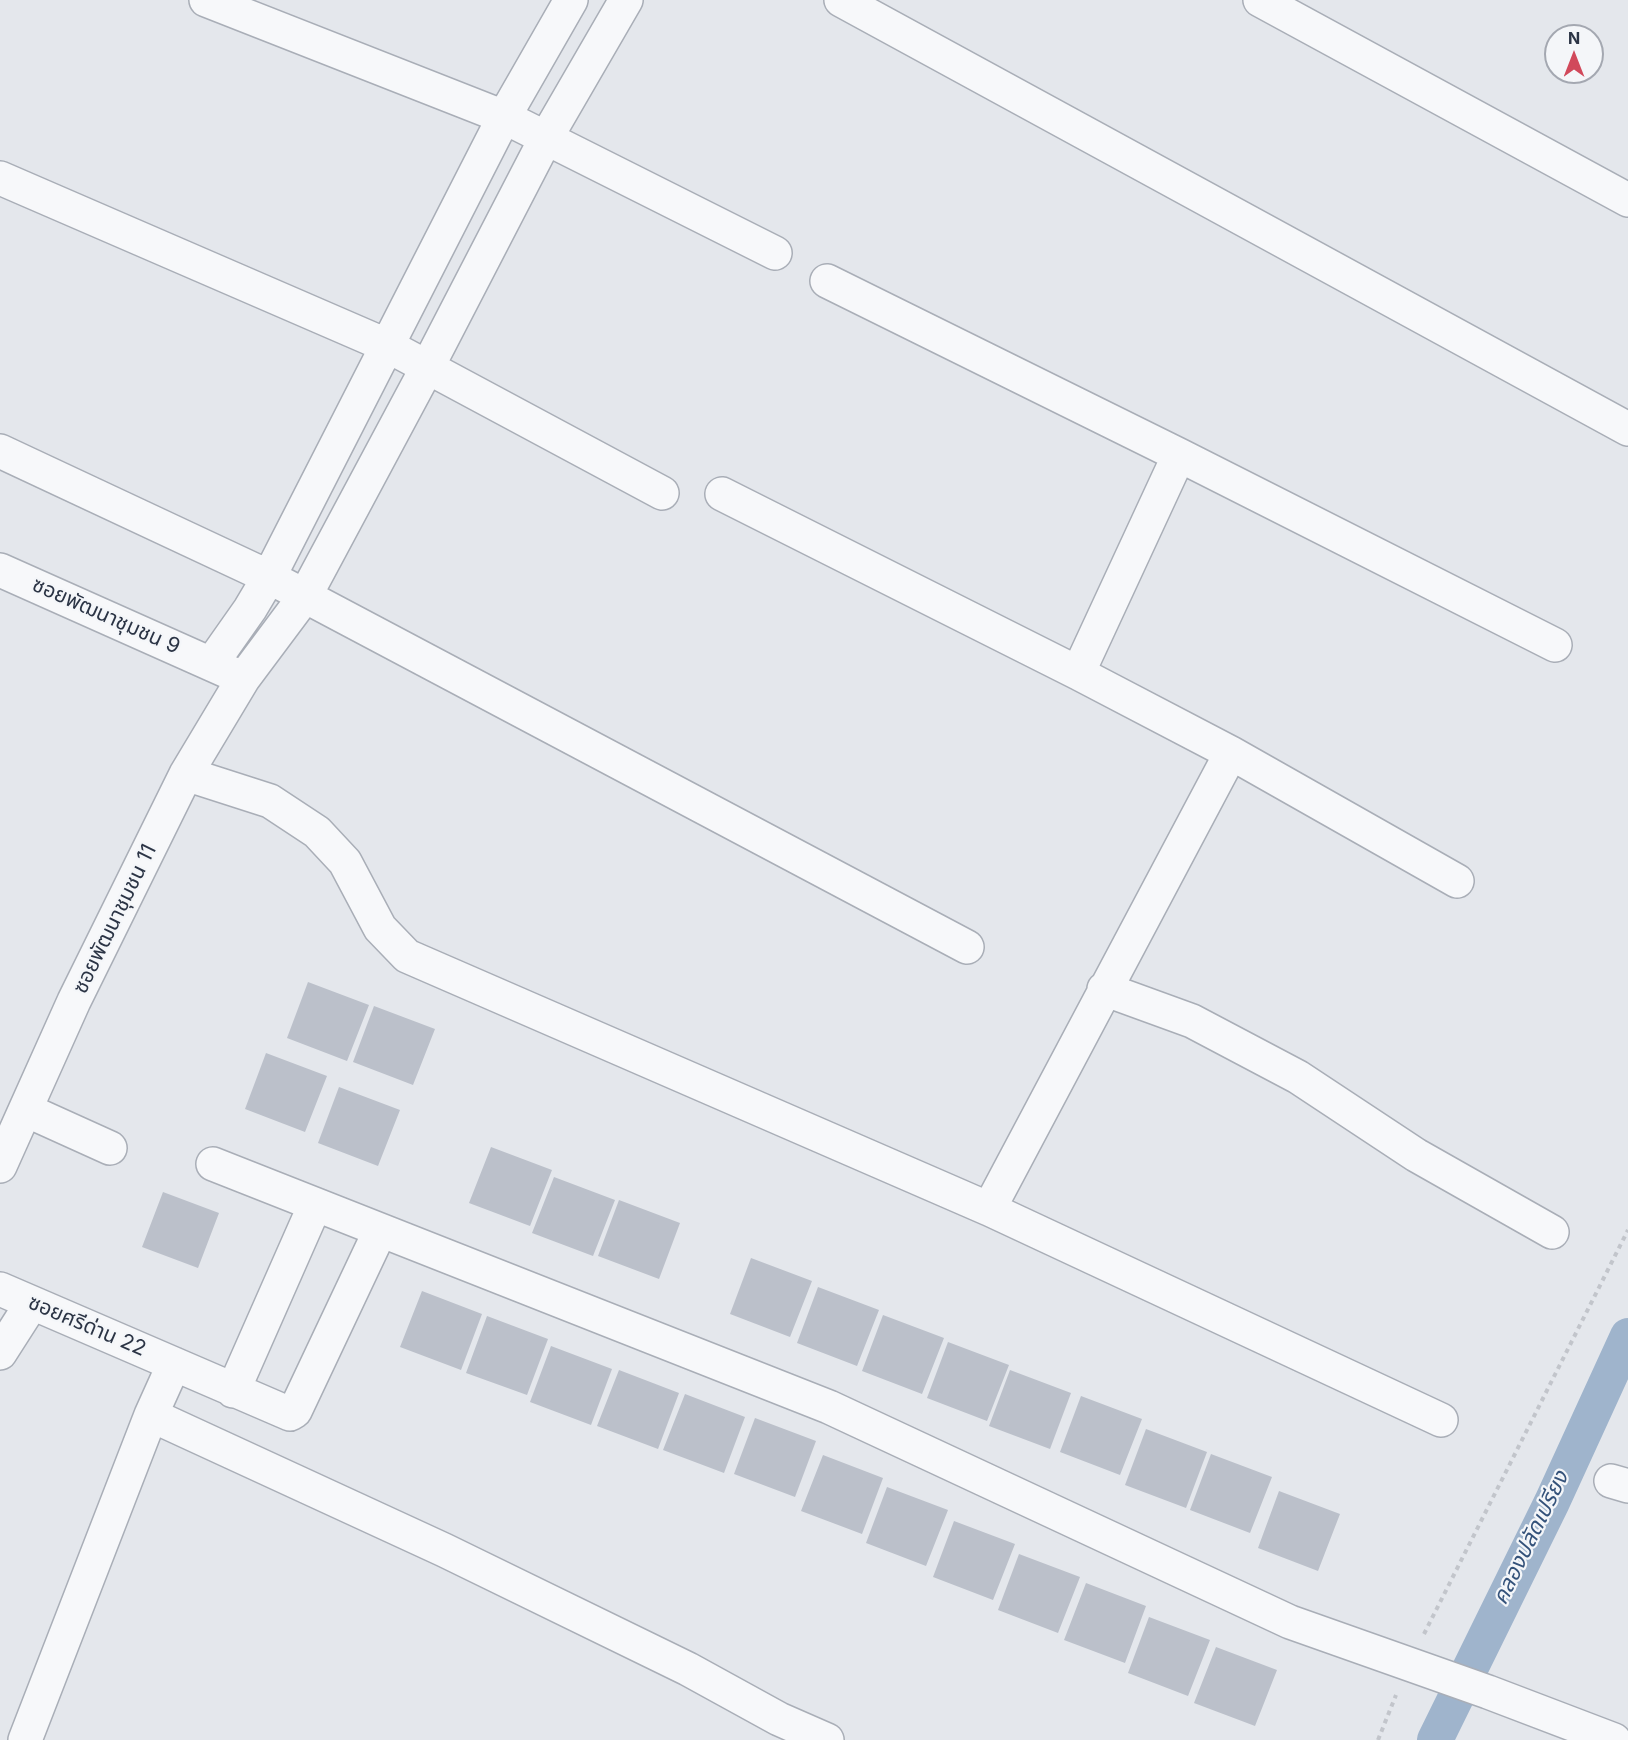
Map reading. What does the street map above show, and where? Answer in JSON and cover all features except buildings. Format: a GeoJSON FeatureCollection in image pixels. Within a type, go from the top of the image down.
{"type":"FeatureCollection","features":[{"type":"Feature","properties":{"kind":"street"},"geometry":{"type":"LineString","coordinates":[[206,0],[504,117],[775,252]]}},
{"type":"Feature","properties":{"kind":"street"},"geometry":{"type":"LineString","coordinates":[[212,663],[250,609],[268,577],[504,117],[571,0]]}},
{"type":"Feature","properties":{"kind":"street","name":"ซอยพัฒนาชุมชน 11"},"geometry":{"type":"LineString","coordinates":[[0,1166],[74,1001],[186,774],[243,679],[305,596],[546,138],[626,0]]}},
{"type":"Feature","properties":{"kind":"street"},"geometry":{"type":"LineString","coordinates":[[841,0],[1628,429]]}},
{"type":"Feature","properties":{"kind":"street"},"geometry":{"type":"LineString","coordinates":[[1260,0],[1628,200]]}},
{"type":"Feature","properties":{"kind":"street"},"geometry":{"type":"LineString","coordinates":[[0,178],[388,346],[662,493]]}},
{"type":"Feature","properties":{"kind":"street"},"geometry":{"type":"LineString","coordinates":[[828,280],[1555,645]]}},
{"type":"Feature","properties":{"kind":"street"},"geometry":{"type":"LineString","coordinates":[[0,451],[268,577],[967,947]]}},
{"type":"Feature","properties":{"kind":"street"},"geometry":{"type":"LineString","coordinates":[[1078,673],[1179,455]]}},
{"type":"Feature","properties":{"kind":"street"},"geometry":{"type":"LineString","coordinates":[[722,494],[1078,673],[1231,753],[1457,881]]}},
{"type":"Feature","properties":{"kind":"street","name":"ซอยพัฒนาชุมชน 9"},"geometry":{"type":"LineString","coordinates":[[0,570],[212,663],[243,679]]}},
{"type":"Feature","properties":{"kind":"street"},"geometry":{"type":"LineString","coordinates":[[989,1209],[1231,753]]}},
{"type":"Feature","properties":{"kind":"street"},"geometry":{"type":"LineString","coordinates":[[186,774],[270,801],[317,832],[345,862],[380,928],[407,956],[989,1209],[1441,1420]]}},
{"type":"Feature","properties":{"kind":"street"},"geometry":{"type":"LineString","coordinates":[[1104,989],[1192,1022],[1298,1077],[1416,1155],[1552,1232]]}},
{"type":"Feature","properties":{"kind":"street"},"geometry":{"type":"LineString","coordinates":[[26,1110],[110,1148]]}},
{"type":"Feature","properties":{"kind":"street"},"geometry":{"type":"LineString","coordinates":[[213,1164],[829,1407],[1290,1622],[1409,1650],[1488,1692],[1614,1740]]}},
{"type":"Feature","properties":{"kind":"street"},"geometry":{"type":"LineString","coordinates":[[233,1390],[315,1205]]}},
{"type":"Feature","properties":{"kind":"street","name":"ซอยศรีด่าน 22"},"geometry":{"type":"LineString","coordinates":[[0,1289],[290,1413],[295,1411],[380,1231]]}},
{"type":"Feature","properties":{"kind":"street"},"geometry":{"type":"LineString","coordinates":[[0,1353],[32,1303]]}},
{"type":"Feature","properties":{"kind":"street"},"geometry":{"type":"LineString","coordinates":[[25,1740],[151,1415],[174,1364]]}},
{"type":"Feature","properties":{"kind":"street"},"geometry":{"type":"LineString","coordinates":[[151,1415],[444,1550],[688,1669],[779,1719],[827,1740]]}},
{"type":"Feature","properties":{"kind":"path"},"geometry":{"type":"LineString","coordinates":[[1409,1650],[1628,1230]]}},
{"type":"Feature","properties":{"kind":"path"},"geometry":{"type":"LineString","coordinates":[[1378,1740],[1398,1691]]}},
{"type":"Feature","properties":{"kind":"waterway","name":"คลองปลัดเปรียง"},"geometry":{"type":"LineString","coordinates":[[1435,1740],[1552,1502],[1628,1336]]}}]}
